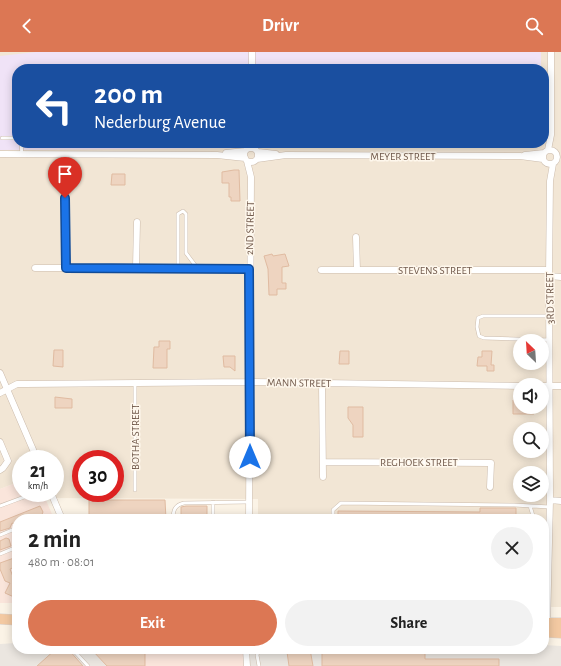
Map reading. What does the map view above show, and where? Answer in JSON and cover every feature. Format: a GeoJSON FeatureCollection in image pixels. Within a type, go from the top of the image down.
{"type":"FeatureCollection","features":[{"type":"Feature","properties":{"kind":"highway"},"geometry":{"type":"LineString","coordinates":[[0,620],[12,620]]}},
{"type":"Feature","properties":{"kind":"highway"},"geometry":{"type":"LineString","coordinates":[[549,626],[561,623]]}},
{"type":"Feature","properties":{"kind":"highway"},"geometry":{"type":"LineString","coordinates":[[549,628],[561,632]]}},
{"type":"Feature","properties":{"kind":"street"},"geometry":{"type":"LineString","coordinates":[[252,52],[252,64]]}},
{"type":"Feature","properties":{"kind":"street","name":"3RD STREET"},"geometry":{"type":"LineString","coordinates":[[549,70],[551,52]]}},
{"type":"Feature","properties":{"kind":"street","name":"3RD STREET"},"geometry":{"type":"LineString","coordinates":[[549,119],[549,139]]}},
{"type":"Feature","properties":{"kind":"street","name":"3RD STREET"},"geometry":{"type":"LineString","coordinates":[[550,135],[557,153],[557,161],[550,181]]}},
{"type":"Feature","properties":{"kind":"street"},"geometry":{"type":"LineString","coordinates":[[217,155],[247,148]]}},
{"type":"Feature","properties":{"kind":"street","name":"MEYER STREET"},"geometry":{"type":"LineString","coordinates":[[247,148],[255,148],[286,156]]}},
{"type":"Feature","properties":{"kind":"street","name":"2ND STREET"},"geometry":{"type":"LineString","coordinates":[[247,148],[246,160],[251,177]]}},
{"type":"Feature","properties":{"kind":"street","name":"2ND STREET"},"geometry":{"type":"LineString","coordinates":[[249,514],[249,269],[251,177],[256,161],[255,148]]}},
{"type":"Feature","properties":{"kind":"street","name":"3RD STREET"},"geometry":{"type":"LineString","coordinates":[[547,148],[545,156],[550,181],[550,504],[548,514]]}},
{"type":"Feature","properties":{"kind":"street"},"geometry":{"type":"LineString","coordinates":[[545,156],[557,153]]}},
{"type":"Feature","properties":{"kind":"street"},"geometry":{"type":"LineString","coordinates":[[0,154],[65,156],[217,155],[246,160]]}},
{"type":"Feature","properties":{"kind":"street"},"geometry":{"type":"LineString","coordinates":[[65,156],[66,268]]}},
{"type":"Feature","properties":{"kind":"street","name":"MEYER STREET"},"geometry":{"type":"LineString","coordinates":[[246,160],[256,161],[286,156],[545,156]]}},
{"type":"Feature","properties":{"kind":"street"},"geometry":{"type":"LineString","coordinates":[[545,156],[557,161]]}},
{"type":"Feature","properties":{"kind":"street"},"geometry":{"type":"LineString","coordinates":[[136,268],[137,222]]}},
{"type":"Feature","properties":{"kind":"street"},"geometry":{"type":"LineString","coordinates":[[356,237],[356,270]]}},
{"type":"Feature","properties":{"kind":"street"},"geometry":{"type":"LineString","coordinates":[[35,268],[249,269]]}},
{"type":"Feature","properties":{"kind":"street","name":"STEVENS STREET"},"geometry":{"type":"LineString","coordinates":[[320,270],[549,273],[561,277]]}},
{"type":"Feature","properties":{"kind":"street"},"geometry":{"type":"LineString","coordinates":[[0,372],[33,450]]}},
{"type":"Feature","properties":{"kind":"street","name":"MANN STREET"},"geometry":{"type":"LineString","coordinates":[[0,393],[17,384],[250,382],[513,386]]}},
{"type":"Feature","properties":{"kind":"street"},"geometry":{"type":"LineString","coordinates":[[322,384],[323,477]]}},
{"type":"Feature","properties":{"kind":"street"},"geometry":{"type":"LineString","coordinates":[[550,386],[561,386]]}},
{"type":"Feature","properties":{"kind":"street"},"geometry":{"type":"LineString","coordinates":[[0,442],[8,461],[0,470]]}},
{"type":"Feature","properties":{"kind":"street","name":"REGHOEK STREET"},"geometry":{"type":"LineString","coordinates":[[324,462],[491,463],[490,487]]}},
{"type":"Feature","properties":{"kind":"street"},"geometry":{"type":"LineString","coordinates":[[550,504],[561,501]]}},
{"type":"Feature","properties":{"kind":"street"},"geometry":{"type":"LineString","coordinates":[[55,502],[60,514]]}},
{"type":"Feature","properties":{"kind":"street"},"geometry":{"type":"LineString","coordinates":[[246,654],[247,666]]}},
{"type":"Feature","properties":{"kind":"lane"},"geometry":{"type":"LineString","coordinates":[[2,138],[12,138]]}},
{"type":"Feature","properties":{"kind":"lane"},"geometry":{"type":"LineString","coordinates":[[21,148],[22,155]]}},
{"type":"Feature","properties":{"kind":"lane"},"geometry":{"type":"LineString","coordinates":[[178,268],[178,214],[181,212],[186,214],[186,254],[198,268]]}},
{"type":"Feature","properties":{"kind":"lane"},"geometry":{"type":"LineString","coordinates":[[550,316],[483,316],[478,318],[477,327],[479,336],[484,338],[550,340]]}},
{"type":"Feature","properties":{"kind":"lane","name":"BOTHA STREET"},"geometry":{"type":"LineString","coordinates":[[135,384],[135,490]]}},
{"type":"Feature","properties":{"kind":"lane"},"geometry":{"type":"LineString","coordinates":[[0,506],[12,502]]}},
{"type":"Feature","properties":{"kind":"lane"},"geometry":{"type":"LineString","coordinates":[[212,502],[213,514]]}},
{"type":"Feature","properties":{"kind":"lane"},"geometry":{"type":"LineString","coordinates":[[174,514],[174,509],[178,504],[250,502]]}},
{"type":"Feature","properties":{"kind":"lane"},"geometry":{"type":"LineString","coordinates":[[333,514],[333,510],[340,504],[530,506],[550,504]]}},
{"type":"Feature","properties":{"kind":"lane"},"geometry":{"type":"LineString","coordinates":[[530,506],[532,514]]}},
{"type":"Feature","properties":{"kind":"lane"},"geometry":{"type":"LineString","coordinates":[[0,535],[12,530]]}},
{"type":"Feature","properties":{"kind":"lane"},"geometry":{"type":"LineString","coordinates":[[0,554],[12,549]]}},
{"type":"Feature","properties":{"kind":"lane"},"geometry":{"type":"LineString","coordinates":[[77,654],[88,666]]}},
{"type":"Feature","properties":{"kind":"lane"},"geometry":{"type":"LineString","coordinates":[[257,654],[259,666]]}},
{"type":"Feature","properties":{"kind":"shaded area"},"geometry":{"type":"Polygon","coordinates":[[[0,52],[561,52],[561,607],[549,607],[549,514],[258,514],[258,499],[124,498],[124,450],[72,450],[72,498],[64,498],[64,450],[12,450],[12,484],[0,489],[0,52]]]}},
{"type":"Feature","properties":{"kind":"shaded area"},"geometry":{"type":"Polygon","coordinates":[[[36,52],[541,52],[541,64],[12,64],[12,148],[270,148],[0,150],[0,56],[36,52]]]}},
{"type":"Feature","properties":{"kind":"shaded area"},"geometry":{"type":"Polygon","coordinates":[[[12,484],[12,502],[47,502],[52,514],[12,514],[12,603],[0,603],[0,489],[12,484]]]}},
{"type":"Feature","properties":{"kind":"shaded area"},"geometry":{"type":"Polygon","coordinates":[[[12,643],[12,654],[96,654],[107,666],[0,666],[0,644],[12,643]]]}},
{"type":"Feature","properties":{"kind":"shaded area"},"geometry":{"type":"Polygon","coordinates":[[[549,645],[561,646],[561,666],[247,666],[246,654],[549,654],[549,645]]]}},
{"type":"Feature","properties":{"kind":"shaded area"},"geometry":{"type":"Polygon","coordinates":[[[96,654],[246,654],[247,666],[107,666],[96,654]]]}},
{"type":"Feature","properties":{"kind":"building"},"geometry":{"type":"Polygon","coordinates":[[[239,170],[240,201],[231,201],[231,197],[229,197],[229,183],[222,183],[222,172],[239,170]]]}},
{"type":"Feature","properties":{"kind":"building"},"geometry":{"type":"Polygon","coordinates":[[[112,174],[125,174],[125,185],[111,185],[112,174]]]}},
{"type":"Feature","properties":{"kind":"building"},"geometry":{"type":"Polygon","coordinates":[[[272,254],[273,256],[285,254],[289,266],[282,267],[282,283],[286,283],[286,289],[277,289],[277,295],[269,295],[268,269],[264,256],[272,254]]]}},
{"type":"Feature","properties":{"kind":"building"},"geometry":{"type":"Polygon","coordinates":[[[159,341],[170,341],[170,349],[167,349],[167,368],[153,368],[154,347],[159,347],[159,341]]]}},
{"type":"Feature","properties":{"kind":"building"},"geometry":{"type":"Polygon","coordinates":[[[54,350],[63,350],[63,367],[53,366],[54,350]]]}},
{"type":"Feature","properties":{"kind":"building"},"geometry":{"type":"Polygon","coordinates":[[[340,351],[349,351],[349,364],[339,364],[340,351]]]}},
{"type":"Feature","properties":{"kind":"building"},"geometry":{"type":"Polygon","coordinates":[[[482,351],[492,351],[491,365],[494,365],[494,371],[487,371],[487,366],[477,366],[478,357],[482,357],[482,351]]]}},
{"type":"Feature","properties":{"kind":"building"},"geometry":{"type":"Polygon","coordinates":[[[223,356],[235,356],[235,371],[230,367],[224,367],[223,356]]]}},
{"type":"Feature","properties":{"kind":"building"},"geometry":{"type":"Polygon","coordinates":[[[55,397],[72,399],[72,408],[55,408],[55,397]]]}},
{"type":"Feature","properties":{"kind":"building"},"geometry":{"type":"Polygon","coordinates":[[[348,407],[363,407],[363,437],[353,437],[353,425],[348,418],[348,407]]]}},
{"type":"Feature","properties":{"kind":"building"},"geometry":{"type":"Polygon","coordinates":[[[165,500],[166,514],[89,514],[89,502],[165,500]]]}},
{"type":"Feature","properties":{"kind":"building"},"geometry":{"type":"Polygon","coordinates":[[[40,506],[43,512],[42,514],[20,514],[40,506]]]}},
{"type":"Feature","properties":{"kind":"building"},"geometry":{"type":"Polygon","coordinates":[[[207,506],[207,514],[181,514],[181,507],[207,506]]]}},
{"type":"Feature","properties":{"kind":"building"},"geometry":{"type":"Polygon","coordinates":[[[480,508],[516,508],[516,514],[338,514],[338,511],[480,512],[480,508]]]}},
{"type":"Feature","properties":{"kind":"building"},"geometry":{"type":"Polygon","coordinates":[[[12,517],[10,528],[0,531],[0,522],[12,517]]]}},
{"type":"Feature","properties":{"kind":"building"},"geometry":{"type":"Polygon","coordinates":[[[6,538],[9,539],[11,546],[0,550],[0,541],[6,538]]]}},
{"type":"Feature","properties":{"kind":"building"},"geometry":{"type":"Polygon","coordinates":[[[12,559],[12,568],[10,569],[12,574],[12,596],[5,593],[10,583],[5,581],[0,569],[0,563],[12,559]]]}},
{"type":"Feature","properties":{"kind":"building"},"geometry":{"type":"Polygon","coordinates":[[[50,654],[72,654],[83,666],[37,666],[50,654]]]}},
{"type":"Feature","properties":{"kind":"building"},"geometry":{"type":"Polygon","coordinates":[[[96,654],[145,654],[145,666],[107,666],[96,654]]]}},
{"type":"Feature","properties":{"kind":"building"},"geometry":{"type":"Polygon","coordinates":[[[287,654],[311,654],[313,666],[289,666],[287,654]]]}},
{"type":"Feature","properties":{"kind":"building"},"geometry":{"type":"Polygon","coordinates":[[[322,654],[425,654],[425,659],[499,659],[499,666],[322,666],[322,654]]]}},
{"type":"Feature","properties":{"kind":"route"},"geometry":{"type":"LineString","coordinates":[[65,198],[66,268],[249,269],[250,457]]}}]}
